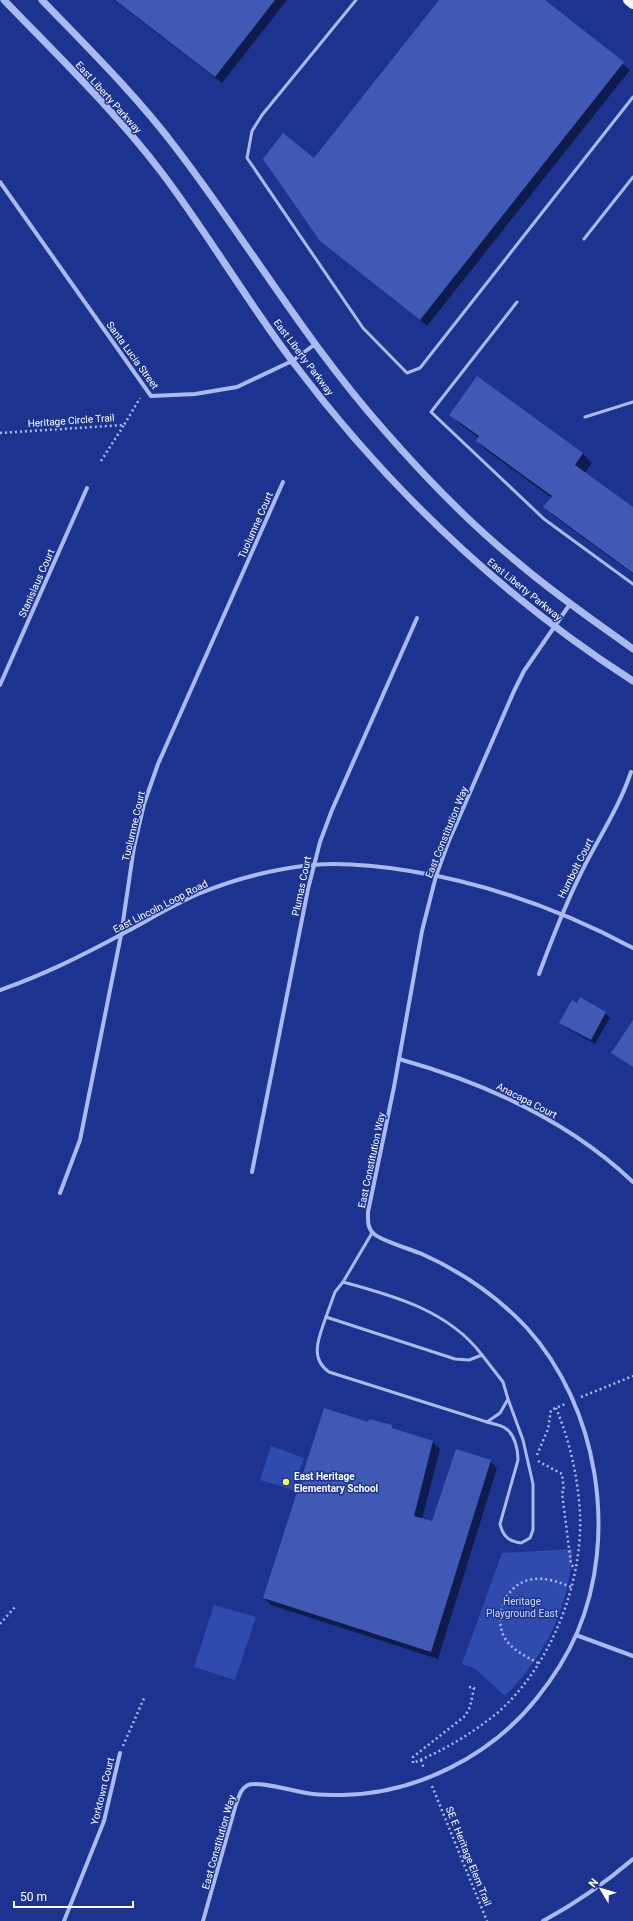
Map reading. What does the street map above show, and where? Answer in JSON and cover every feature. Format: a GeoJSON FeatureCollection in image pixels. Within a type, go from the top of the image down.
{"type":"FeatureCollection","features":[{"type":"Feature","properties":{"kind":"main road"},"geometry":{"type":"LineString","coordinates":[[628,0],[633,4]]}},
{"type":"Feature","properties":{"kind":"street","name":"East Liberty Parkway"},"geometry":{"type":"LineString","coordinates":[[4,0],[99,99],[161,172],[292,361],[343,424],[405,494],[494,578],[554,626],[633,681]]}},
{"type":"Feature","properties":{"kind":"street","name":"East Liberty Parkway"},"geometry":{"type":"LineString","coordinates":[[42,0],[110,71],[174,146],[247,245],[314,345],[383,429],[448,500],[514,560],[570,604],[633,649]]}},
{"type":"Feature","properties":{"kind":"street","name":"Santa Lucia Street"},"geometry":{"type":"LineString","coordinates":[[0,182],[151,396],[196,394],[237,387],[292,361],[314,345]]}},
{"type":"Feature","properties":{"kind":"street","name":"Tuolumne Court"},"geometry":{"type":"LineString","coordinates":[[60,1193],[80,1140],[121,935],[134,847],[144,804],[158,764],[283,482]]}},
{"type":"Feature","properties":{"kind":"street","name":"Stanislaus Court"},"geometry":{"type":"LineString","coordinates":[[0,685],[87,488]]}},
{"type":"Feature","properties":{"kind":"street","name":"East Constitution Way"},"geometry":{"type":"LineString","coordinates":[[204,1921],[236,1804],[242,1789],[250,1784],[260,1783],[315,1794],[370,1793],[406,1785],[442,1771],[487,1745],[524,1714],[554,1675],[576,1634],[588,1597],[596,1562],[598,1516],[596,1484],[589,1445],[573,1401],[564,1382],[539,1342],[514,1314],[490,1293],[448,1267],[372,1233],[368,1224],[368,1212],[399,1059],[422,931],[436,876],[448,842],[514,691],[524,671],[570,604]]}},
{"type":"Feature","properties":{"kind":"street","name":"Plumas Court"},"geometry":{"type":"LineString","coordinates":[[252,1172],[314,865],[320,842],[332,810],[417,618]]}},
{"type":"Feature","properties":{"kind":"street","name":"Humbolt Court"},"geometry":{"type":"LineString","coordinates":[[539,974],[561,913],[624,793],[631,772]]}},
{"type":"Feature","properties":{"kind":"street","name":"East Lincoln Loop Road"},"geometry":{"type":"LineString","coordinates":[[0,990],[50,970],[121,935],[189,898],[212,888],[257,875],[314,865],[383,867],[456,879],[502,892],[561,913],[633,948]]}},
{"type":"Feature","properties":{"kind":"street","name":"Anacapa Court"},"geometry":{"type":"LineString","coordinates":[[399,1059],[472,1083],[520,1103],[588,1144],[633,1182]]}},
{"type":"Feature","properties":{"kind":"street"},"geometry":{"type":"LineString","coordinates":[[576,1634],[633,1656]]}},
{"type":"Feature","properties":{"kind":"street","name":"Yorktown Court"},"geometry":{"type":"LineString","coordinates":[[64,1921],[104,1821],[120,1753]]}},
{"type":"Feature","properties":{"kind":"street"},"geometry":{"type":"LineString","coordinates":[[543,1921],[577,1902],[613,1876],[633,1859]]}},
{"type":"Feature","properties":{"kind":"lane"},"geometry":{"type":"LineString","coordinates":[[356,0],[262,115],[252,131],[247,158],[363,328],[407,373],[420,368],[633,97]]}},
{"type":"Feature","properties":{"kind":"lane"},"geometry":{"type":"LineString","coordinates":[[584,239],[633,177]]}},
{"type":"Feature","properties":{"kind":"lane"},"geometry":{"type":"LineString","coordinates":[[517,302],[431,412],[544,519],[633,584]]}},
{"type":"Feature","properties":{"kind":"lane"},"geometry":{"type":"LineString","coordinates":[[585,417],[633,402]]}},
{"type":"Feature","properties":{"kind":"lane"},"geometry":{"type":"LineString","coordinates":[[343,1282],[376,1290],[423,1307],[442,1318],[474,1345],[503,1382],[523,1440],[533,1484],[532,1530],[530,1538],[521,1543],[510,1541],[502,1534],[500,1524],[518,1460],[518,1451],[514,1439],[506,1428],[328,1372],[318,1362],[316,1353],[319,1337],[335,1292],[343,1282],[372,1233]]}},
{"type":"Feature","properties":{"kind":"lane"},"geometry":{"type":"LineString","coordinates":[[326,1317],[455,1359],[469,1360],[482,1355]]}},
{"type":"Feature","properties":{"kind":"lane"},"geometry":{"type":"LineString","coordinates":[[487,1422],[500,1413],[508,1399]]}},
{"type":"Feature","properties":{"kind":"path","name":"Heritage Circle Trail"},"geometry":{"type":"LineString","coordinates":[[0,433],[124,424],[145,388]]}},
{"type":"Feature","properties":{"kind":"path"},"geometry":{"type":"LineString","coordinates":[[101,461],[124,424]]}},
{"type":"Feature","properties":{"kind":"path"},"geometry":{"type":"LineString","coordinates":[[592,1392],[633,1376]]}},
{"type":"Feature","properties":{"kind":"path"},"geometry":{"type":"LineString","coordinates":[[469,1686],[474,1688],[470,1707],[465,1716],[413,1757],[413,1763],[461,1739],[496,1713],[521,1687],[538,1663],[561,1620],[575,1570],[580,1532],[578,1489],[570,1446],[556,1408],[551,1410],[548,1429],[537,1454],[536,1460],[562,1474],[564,1490],[562,1493],[571,1564],[575,1570]]}},
{"type":"Feature","properties":{"kind":"path"},"geometry":{"type":"LineString","coordinates":[[538,1663],[522,1654],[505,1638],[501,1626],[501,1614],[504,1602],[510,1592],[529,1580],[555,1580],[571,1587]]}},
{"type":"Feature","properties":{"kind":"path"},"geometry":{"type":"LineString","coordinates":[[0,1624],[15,1607]]}},
{"type":"Feature","properties":{"kind":"path"},"geometry":{"type":"LineString","coordinates":[[120,1753],[145,1696]]}},
{"type":"Feature","properties":{"kind":"path","name":"SE E Heritage Elem Trail"},"geometry":{"type":"LineString","coordinates":[[437,1797],[487,1921]]}},
{"type":"Feature","properties":{"kind":"green space"},"geometry":{"type":"Polygon","coordinates":[[[271,1446],[304,1458],[293,1490],[260,1480],[271,1446]]]}},
{"type":"Feature","properties":{"kind":"green space","name":"Heritage Playground East"},"geometry":{"type":"Polygon","coordinates":[[[573,1549],[562,1607],[550,1635],[534,1661],[516,1685],[505,1696],[474,1668],[462,1664],[502,1553],[573,1549]]]}},
{"type":"Feature","properties":{"kind":"green space"},"geometry":{"type":"Polygon","coordinates":[[[214,1605],[256,1617],[235,1680],[194,1667],[214,1605]]]}},
{"type":"Feature","properties":{"kind":"building"},"geometry":{"type":"Polygon","coordinates":[[[115,0],[275,0],[215,77],[115,0]]]}},
{"type":"Feature","properties":{"kind":"building"},"geometry":{"type":"Polygon","coordinates":[[[439,0],[545,0],[624,62],[420,320],[320,241],[263,159],[283,133],[314,158],[439,0]]]}},
{"type":"Feature","properties":{"kind":"building"},"geometry":{"type":"Polygon","coordinates":[[[477,376],[583,453],[575,465],[633,507],[633,573],[543,507],[552,496],[476,441],[479,436],[449,415],[477,376]]]}},
{"type":"Feature","properties":{"kind":"building"},"geometry":{"type":"Polygon","coordinates":[[[580,997],[606,1012],[591,1040],[559,1023],[572,1000],[577,1003],[580,997]]]}},
{"type":"Feature","properties":{"kind":"building"},"geometry":{"type":"Polygon","coordinates":[[[633,1020],[633,1067],[611,1053],[633,1020]]]}},
{"type":"Feature","properties":{"kind":"building"},"geometry":{"type":"Polygon","coordinates":[[[324,1408],[368,1422],[369,1419],[392,1425],[392,1428],[433,1441],[414,1516],[432,1521],[456,1449],[491,1460],[431,1652],[263,1598],[324,1408]]]}},
{"type":"Feature","properties":{"kind":"place","name":"East Heritage Elementary School"},"geometry":{"type":"Point","coordinates":[286,1482]}}]}
